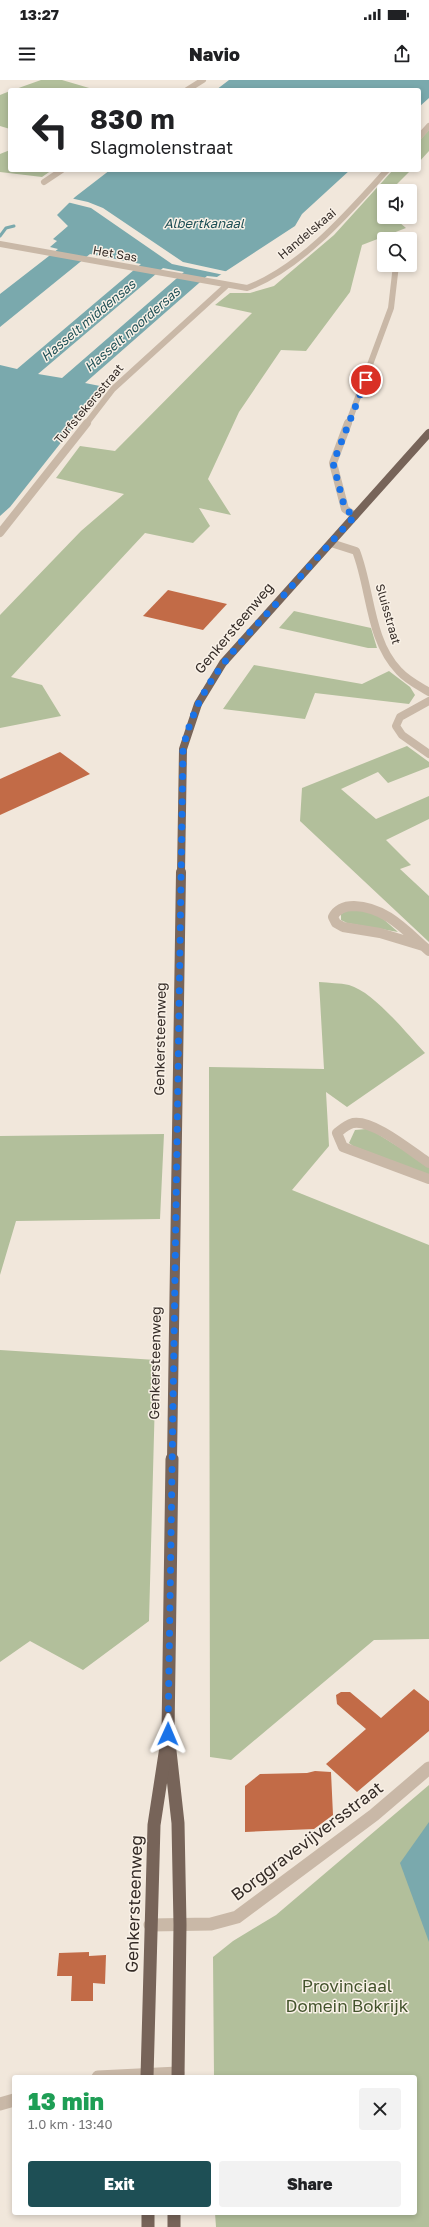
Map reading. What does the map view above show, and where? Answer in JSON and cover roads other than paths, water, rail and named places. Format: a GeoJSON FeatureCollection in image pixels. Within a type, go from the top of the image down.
{"type":"FeatureCollection","features":[{"type":"Feature","properties":{"kind":"main road","name":"Genkersteenweg"},"geometry":{"type":"LineString","coordinates":[[178,2075],[180,1925],[178,1823],[168,1734],[183,749],[187,732],[201,697],[223,663],[429,433]]}},
{"type":"Feature","properties":{"kind":"main road","name":"Genkersteenweg"},"geometry":{"type":"LineString","coordinates":[[147,2075],[154,1825],[168,1734]]}},
{"type":"Feature","properties":{"kind":"main road"},"geometry":{"type":"LineString","coordinates":[[148,2215],[148,2227]]}},
{"type":"Feature","properties":{"kind":"main road"},"geometry":{"type":"LineString","coordinates":[[174,2215],[174,2227]]}},
{"type":"Feature","properties":{"kind":"street"},"geometry":{"type":"LineString","coordinates":[[190,88],[203,80]]}},
{"type":"Feature","properties":{"kind":"street"},"geometry":{"type":"LineString","coordinates":[[421,135],[429,126]]}},
{"type":"Feature","properties":{"kind":"street"},"geometry":{"type":"LineString","coordinates":[[44,182],[59,172]]}},
{"type":"Feature","properties":{"kind":"street","name":"Handelskaai"},"geometry":{"type":"LineString","coordinates":[[226,286],[247,288],[266,281],[329,233],[385,172]]}},
{"type":"Feature","properties":{"kind":"street","name":"Het Sas"},"geometry":{"type":"LineString","coordinates":[[0,244],[226,286]]}},
{"type":"Feature","properties":{"kind":"street"},"geometry":{"type":"LineString","coordinates":[[355,516],[345,509],[333,463],[391,308],[395,272]]}},
{"type":"Feature","properties":{"kind":"street","name":"Turfstekersstraat"},"geometry":{"type":"LineString","coordinates":[[0,533],[113,389],[226,286]]}},
{"type":"Feature","properties":{"kind":"street","name":"Sluisstraat"},"geometry":{"type":"LineString","coordinates":[[330,543],[356,551],[376,624],[387,655],[399,671],[429,692]]}},
{"type":"Feature","properties":{"kind":"street"},"geometry":{"type":"LineString","coordinates":[[429,701],[400,717],[396,726],[402,735],[429,754]]}},
{"type":"Feature","properties":{"kind":"street"},"geometry":{"type":"LineString","coordinates":[[350,906],[376,908],[426,949],[374,932],[343,927],[336,923],[333,917],[334,914],[337,910],[350,906]]}},
{"type":"Feature","properties":{"kind":"street"},"geometry":{"type":"LineString","coordinates":[[429,1162],[368,1125],[355,1123],[346,1125],[337,1133],[343,1146],[429,1179]]}},
{"type":"Feature","properties":{"kind":"street","name":"Borggravevijversstraat"},"geometry":{"type":"LineString","coordinates":[[150,1925],[210,1924],[237,1917],[374,1815],[429,1768]]}},
{"type":"Feature","properties":{"kind":"street"},"geometry":{"type":"LineString","coordinates":[[147,2075],[178,2075]]}},
{"type":"Feature","properties":{"kind":"street"},"geometry":{"type":"LineString","coordinates":[[0,2104],[12,2101]]}},
{"type":"Feature","properties":{"kind":"water"},"geometry":{"type":"Polygon","coordinates":[[[229,80],[429,80],[429,98],[421,105],[421,88],[219,88],[229,80]]]}},
{"type":"Feature","properties":{"kind":"water","name":"Albertkanaal"},"geometry":{"type":"Polygon","coordinates":[[[107,172],[348,172],[302,214],[295,226],[217,277],[207,276],[85,383],[105,387],[10,507],[0,516],[0,365],[17,369],[141,264],[90,254],[0,327],[0,294],[58,249],[50,247],[57,241],[53,239],[68,226],[57,215],[75,197],[107,172]],[[163,268],[38,374],[62,378],[184,272],[163,268]]]}},
{"type":"Feature","properties":{"kind":"water"},"geometry":{"type":"Polygon","coordinates":[[[429,1822],[429,1942],[400,1863],[429,1822]]]}},
{"type":"Feature","properties":{"kind":"waterway"},"geometry":{"type":"LineString","coordinates":[[0,236],[6,228],[14,226]]}},
{"type":"Feature","properties":{"kind":"water label","name":"Hasselt middensas"},"geometry":{"type":"Point","coordinates":[88,320]}},
{"type":"Feature","properties":{"kind":"water label","name":"Hasselt noordersas"},"geometry":{"type":"Point","coordinates":[132,329]}},
{"type":"Feature","properties":{"kind":"park label","name":"Provinciaal Domein Bokrijk"},"geometry":{"type":"Point","coordinates":[347,1996]}}]}
